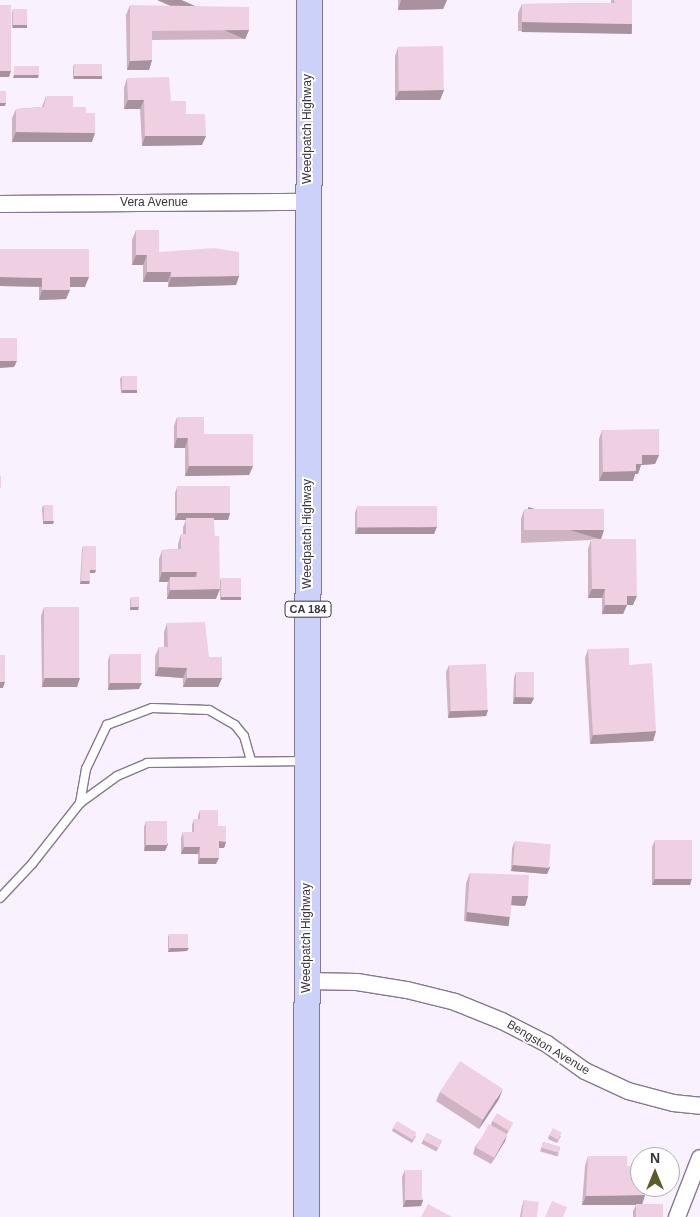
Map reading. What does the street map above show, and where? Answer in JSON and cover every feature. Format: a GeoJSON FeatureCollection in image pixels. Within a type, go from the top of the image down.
{"type":"FeatureCollection","features":[{"type":"Feature","properties":{"kind":"main road","name":"Weedpatch Highway"},"geometry":{"type":"LineString","coordinates":[[306,1217],[309,0]]}},
{"type":"Feature","properties":{"kind":"street","name":"Vera Avenue"},"geometry":{"type":"LineString","coordinates":[[0,204],[308,202]]}},
{"type":"Feature","properties":{"kind":"street","name":"Bengston Avenue"},"geometry":{"type":"LineString","coordinates":[[307,980],[357,982],[407,990],[455,1002],[502,1021],[547,1044],[585,1071],[628,1091],[673,1103],[700,1106]]}},
{"type":"Feature","properties":{"kind":"street"},"geometry":{"type":"LineString","coordinates":[[677,1217],[700,1158]]}},
{"type":"Feature","properties":{"kind":"lane"},"geometry":{"type":"LineString","coordinates":[[80,804],[86,769],[107,725],[152,708],[209,710],[236,725],[244,736],[251,762]]}},
{"type":"Feature","properties":{"kind":"lane"},"geometry":{"type":"LineString","coordinates":[[0,898],[32,864],[80,804],[117,776],[147,763],[307,762]]}},
{"type":"Feature","properties":{"kind":"building"},"geometry":{"type":"Polygon","coordinates":[[[614,0],[632,0],[632,24],[522,22],[522,4],[615,3],[614,0]]]}},
{"type":"Feature","properties":{"kind":"building"},"geometry":{"type":"Polygon","coordinates":[[[0,5],[11,5],[11,71],[0,71],[0,5]]]}},
{"type":"Feature","properties":{"kind":"building"},"geometry":{"type":"Polygon","coordinates":[[[130,5],[249,7],[249,30],[152,31],[152,60],[130,61],[130,5]]]}},
{"type":"Feature","properties":{"kind":"building"},"geometry":{"type":"Polygon","coordinates":[[[13,9],[27,9],[27,25],[13,25],[13,9]]]}},
{"type":"Feature","properties":{"kind":"building"},"geometry":{"type":"Polygon","coordinates":[[[443,46],[444,90],[399,91],[398,47],[443,46]]]}},
{"type":"Feature","properties":{"kind":"building"},"geometry":{"type":"Polygon","coordinates":[[[74,64],[102,64],[102,76],[74,76],[74,64]]]}},
{"type":"Feature","properties":{"kind":"building"},"geometry":{"type":"Polygon","coordinates":[[[14,66],[39,66],[39,75],[14,75],[14,66]]]}},
{"type":"Feature","properties":{"kind":"building"},"geometry":{"type":"Polygon","coordinates":[[[169,77],[171,101],[186,101],[186,114],[205,114],[206,136],[145,136],[144,100],[128,100],[127,78],[169,77]]]}},
{"type":"Feature","properties":{"kind":"building"},"geometry":{"type":"Polygon","coordinates":[[[0,91],[6,91],[6,103],[0,103],[0,91]]]}},
{"type":"Feature","properties":{"kind":"building"},"geometry":{"type":"Polygon","coordinates":[[[46,96],[73,96],[73,107],[86,107],[86,113],[95,113],[95,133],[16,132],[16,109],[44,107],[46,96]]]}},
{"type":"Feature","properties":{"kind":"building"},"geometry":{"type":"Polygon","coordinates":[[[136,230],[159,230],[159,252],[214,248],[239,252],[239,276],[171,277],[171,272],[147,272],[147,255],[136,255],[136,230]]]}},
{"type":"Feature","properties":{"kind":"building"},"geometry":{"type":"Polygon","coordinates":[[[0,249],[89,249],[89,277],[70,277],[70,290],[42,290],[42,278],[0,277],[0,249]]]}},
{"type":"Feature","properties":{"kind":"building"},"geometry":{"type":"Polygon","coordinates":[[[0,338],[17,338],[17,361],[0,361],[0,338]]]}},
{"type":"Feature","properties":{"kind":"building"},"geometry":{"type":"Polygon","coordinates":[[[122,376],[137,376],[137,390],[122,390],[122,376]]]}},
{"type":"Feature","properties":{"kind":"building"},"geometry":{"type":"Polygon","coordinates":[[[177,417],[204,417],[204,434],[253,434],[253,466],[189,466],[188,438],[177,438],[177,417]]]}},
{"type":"Feature","properties":{"kind":"building"},"geometry":{"type":"Polygon","coordinates":[[[659,429],[659,455],[642,455],[642,464],[636,464],[636,471],[603,472],[602,430],[659,429]]]}},
{"type":"Feature","properties":{"kind":"building"},"geometry":{"type":"Polygon","coordinates":[[[177,486],[230,486],[230,513],[177,513],[177,486]]]}},
{"type":"Feature","properties":{"kind":"building"},"geometry":{"type":"Polygon","coordinates":[[[44,505],[53,505],[53,521],[44,521],[44,505]]]}},
{"type":"Feature","properties":{"kind":"building"},"geometry":{"type":"Polygon","coordinates":[[[357,506],[437,506],[437,527],[357,527],[357,506]]]}},
{"type":"Feature","properties":{"kind":"building"},"geometry":{"type":"Polygon","coordinates":[[[524,509],[604,509],[604,530],[524,530],[524,509]]]}},
{"type":"Feature","properties":{"kind":"building"},"geometry":{"type":"Polygon","coordinates":[[[186,518],[214,518],[214,536],[219,536],[220,589],[170,590],[170,577],[197,577],[197,572],[162,572],[162,550],[181,549],[181,534],[186,534],[186,518]]]}},
{"type":"Feature","properties":{"kind":"building"},"geometry":{"type":"Polygon","coordinates":[[[591,539],[636,539],[637,596],[627,596],[627,605],[605,605],[605,589],[592,589],[591,539]]]}},
{"type":"Feature","properties":{"kind":"building"},"geometry":{"type":"Polygon","coordinates":[[[83,546],[96,546],[96,570],[90,570],[90,581],[81,581],[83,546]]]}},
{"type":"Feature","properties":{"kind":"building"},"geometry":{"type":"Polygon","coordinates":[[[221,578],[241,578],[241,597],[221,597],[221,578]]]}},
{"type":"Feature","properties":{"kind":"building"},"geometry":{"type":"Polygon","coordinates":[[[131,597],[139,597],[139,607],[131,607],[131,597]]]}},
{"type":"Feature","properties":{"kind":"building"},"geometry":{"type":"Polygon","coordinates":[[[44,607],[79,607],[79,678],[44,678],[44,607]]]}},
{"type":"Feature","properties":{"kind":"building"},"geometry":{"type":"Polygon","coordinates":[[[205,622],[209,657],[222,657],[222,678],[187,678],[187,668],[159,667],[159,647],[168,647],[167,623],[205,622]]]}},
{"type":"Feature","properties":{"kind":"building"},"geometry":{"type":"Polygon","coordinates":[[[629,648],[629,665],[652,663],[656,731],[593,735],[588,649],[629,648]]]}},
{"type":"Feature","properties":{"kind":"building"},"geometry":{"type":"Polygon","coordinates":[[[110,654],[141,654],[141,683],[110,683],[110,654]]]}},
{"type":"Feature","properties":{"kind":"building"},"geometry":{"type":"Polygon","coordinates":[[[0,655],[5,655],[5,682],[0,682],[0,655]]]}},
{"type":"Feature","properties":{"kind":"building"},"geometry":{"type":"Polygon","coordinates":[[[486,664],[488,710],[451,711],[449,665],[486,664]]]}},
{"type":"Feature","properties":{"kind":"building"},"geometry":{"type":"Polygon","coordinates":[[[516,672],[534,672],[534,697],[516,697],[516,672]]]}},
{"type":"Feature","properties":{"kind":"building"},"geometry":{"type":"Polygon","coordinates":[[[200,810],[218,810],[218,826],[226,826],[226,842],[219,841],[219,858],[200,858],[200,847],[184,847],[183,832],[194,832],[194,819],[200,819],[200,810]]]}},
{"type":"Feature","properties":{"kind":"building"},"geometry":{"type":"Polygon","coordinates":[[[146,821],[167,821],[167,845],[146,845],[146,821]]]}},
{"type":"Feature","properties":{"kind":"building"},"geometry":{"type":"Polygon","coordinates":[[[655,840],[692,840],[692,879],[655,879],[655,840]]]}},
{"type":"Feature","properties":{"kind":"building"},"geometry":{"type":"Polygon","coordinates":[[[515,841],[551,844],[549,868],[513,865],[515,841]]]}},
{"type":"Feature","properties":{"kind":"building"},"geometry":{"type":"Polygon","coordinates":[[[470,873],[529,875],[528,896],[512,896],[510,917],[467,912],[470,873]]]}},
{"type":"Feature","properties":{"kind":"building"},"geometry":{"type":"Polygon","coordinates":[[[169,934],[188,934],[188,948],[169,948],[169,934]]]}},
{"type":"Feature","properties":{"kind":"building"},"geometry":{"type":"Polygon","coordinates":[[[460,1061],[503,1089],[483,1120],[440,1092],[460,1061]]]}},
{"type":"Feature","properties":{"kind":"building"},"geometry":{"type":"Polygon","coordinates":[[[497,1113],[513,1123],[508,1131],[492,1121],[497,1113]]]}},
{"type":"Feature","properties":{"kind":"building"},"geometry":{"type":"Polygon","coordinates":[[[397,1121],[417,1133],[413,1140],[393,1128],[397,1121]]]}},
{"type":"Feature","properties":{"kind":"building"},"geometry":{"type":"Polygon","coordinates":[[[489,1124],[507,1134],[494,1158],[476,1148],[489,1124]]]}},
{"type":"Feature","properties":{"kind":"building"},"geometry":{"type":"Polygon","coordinates":[[[553,1128],[562,1133],[558,1140],[549,1135],[553,1128]]]}},
{"type":"Feature","properties":{"kind":"building"},"geometry":{"type":"Polygon","coordinates":[[[427,1133],[442,1141],[438,1148],[423,1140],[427,1133]]]}},
{"type":"Feature","properties":{"kind":"building"},"geometry":{"type":"Polygon","coordinates":[[[543,1142],[560,1147],[559,1153],[541,1148],[543,1142]]]}},
{"type":"Feature","properties":{"kind":"building"},"geometry":{"type":"Polygon","coordinates":[[[588,1156],[627,1156],[627,1166],[630,1166],[630,1195],[586,1196],[588,1156]]]}},
{"type":"Feature","properties":{"kind":"building"},"geometry":{"type":"Polygon","coordinates":[[[405,1170],[422,1170],[422,1200],[405,1200],[405,1170]]]}},
{"type":"Feature","properties":{"kind":"building"},"geometry":{"type":"Polygon","coordinates":[[[524,1200],[539,1202],[537,1217],[522,1217],[524,1200]]]}},
{"type":"Feature","properties":{"kind":"building"},"geometry":{"type":"Polygon","coordinates":[[[552,1201],[567,1207],[563,1217],[545,1217],[552,1201]]]}},
{"type":"Feature","properties":{"kind":"building"},"geometry":{"type":"Polygon","coordinates":[[[428,1204],[452,1217],[421,1217],[428,1204]]]}},
{"type":"Feature","properties":{"kind":"building"},"geometry":{"type":"Polygon","coordinates":[[[636,1204],[663,1204],[663,1217],[636,1217],[636,1204]]]}}]}
